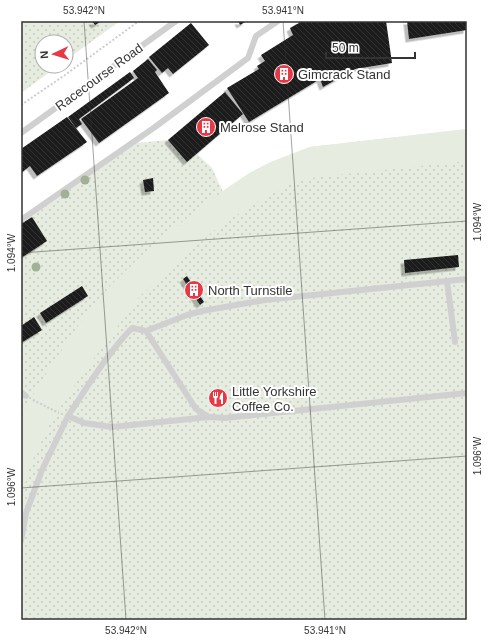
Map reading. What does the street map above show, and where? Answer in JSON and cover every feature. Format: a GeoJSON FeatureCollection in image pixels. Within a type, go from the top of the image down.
{"type":"FeatureCollection","features":[{"type":"Feature","properties":{"kind":"lane","name":"Racecourse Road"},"geometry":{"type":"LineString","coordinates":[[21,134],[176,21]]}},
{"type":"Feature","properties":{"kind":"lane"},"geometry":{"type":"LineString","coordinates":[[21,220],[155,128],[248,58],[256,36],[278,21]]}},
{"type":"Feature","properties":{"kind":"lane"},"geometry":{"type":"LineString","coordinates":[[21,541],[26,513],[42,470],[68,416],[121,339],[132,328],[146,331],[187,315],[202,311],[265,300],[467,279]]}},
{"type":"Feature","properties":{"kind":"lane"},"geometry":{"type":"LineString","coordinates":[[447,281],[455,342]]}},
{"type":"Feature","properties":{"kind":"lane"},"geometry":{"type":"LineString","coordinates":[[146,331],[170,366],[196,409],[209,417]]}},
{"type":"Feature","properties":{"kind":"lane"},"geometry":{"type":"LineString","coordinates":[[68,416],[84,423],[112,427],[209,417],[225,418],[467,393]]}},
{"type":"Feature","properties":{"kind":"path"},"geometry":{"type":"LineString","coordinates":[[21,105],[65,75],[138,21]]}},
{"type":"Feature","properties":{"kind":"path"},"geometry":{"type":"LineString","coordinates":[[24,394],[57,412],[68,416]]}},
{"type":"Feature","properties":{"kind":"shaded area"},"geometry":{"type":"Polygon","coordinates":[[[21,21],[120,21],[74,54],[74,34],[34,34],[34,74],[47,74],[21,93],[21,21]]]}},
{"type":"Feature","properties":{"kind":"shaded area"},"geometry":{"type":"Polygon","coordinates":[[[467,129],[467,620],[21,620],[21,224],[137,143],[168,140],[187,162],[197,154],[212,168],[223,192],[248,174],[271,162],[310,147],[467,129]]]}},
{"type":"Feature","properties":{"kind":"shaded area"},"geometry":{"type":"Polygon","coordinates":[[[467,129],[467,161],[310,178],[288,185],[223,223],[140,296],[81,376],[52,420],[31,463],[21,499],[21,418],[34,393],[74,331],[109,287],[142,255],[194,212],[227,188],[248,174],[271,162],[310,147],[467,129]]]}},
{"type":"Feature","properties":{"kind":"building"},"geometry":{"type":"Polygon","coordinates":[[[92,21],[102,21],[95,25],[92,21]]]}},
{"type":"Feature","properties":{"kind":"building"},"geometry":{"type":"Polygon","coordinates":[[[238,21],[247,21],[240,25],[238,21]]]}},
{"type":"Feature","properties":{"kind":"building"},"geometry":{"type":"Polygon","coordinates":[[[298,21],[386,21],[392,63],[355,69],[323,87],[320,79],[249,122],[227,88],[259,69],[257,66],[265,61],[261,55],[293,35],[290,28],[299,23],[298,21]]]}},
{"type":"Feature","properties":{"kind":"building"},"geometry":{"type":"Polygon","coordinates":[[[407,21],[467,21],[467,30],[409,39],[407,21]]]}},
{"type":"Feature","properties":{"kind":"building"},"geometry":{"type":"Polygon","coordinates":[[[191,23],[209,45],[173,74],[168,68],[162,73],[149,57],[191,23]]]}},
{"type":"Feature","properties":{"kind":"building"},"geometry":{"type":"Polygon","coordinates":[[[148,59],[157,70],[155,72],[169,93],[99,143],[81,119],[138,78],[133,71],[148,59]]]}},
{"type":"Feature","properties":{"kind":"building"},"geometry":{"type":"Polygon","coordinates":[[[130,72],[134,78],[79,119],[82,124],[76,128],[68,117],[130,72]]]}},
{"type":"Feature","properties":{"kind":"building","name":"Melrose Stand"},"geometry":{"type":"Polygon","coordinates":[[[225,92],[243,114],[187,162],[168,140],[225,92]]]}},
{"type":"Feature","properties":{"kind":"building"},"geometry":{"type":"Polygon","coordinates":[[[67,117],[87,142],[37,176],[30,166],[21,173],[21,149],[67,117]]]}},
{"type":"Feature","properties":{"kind":"building"},"geometry":{"type":"Polygon","coordinates":[[[153,178],[154,191],[145,192],[143,180],[153,178]]]}},
{"type":"Feature","properties":{"kind":"building"},"geometry":{"type":"Polygon","coordinates":[[[32,217],[47,241],[21,258],[21,224],[32,217]]]}},
{"type":"Feature","properties":{"kind":"building"},"geometry":{"type":"Polygon","coordinates":[[[458,255],[459,267],[405,273],[404,260],[458,255]]]}},
{"type":"Feature","properties":{"kind":"building","name":"North Turnstile"},"geometry":{"type":"Polygon","coordinates":[[[187,276],[204,302],[200,305],[183,279],[187,276]]]}},
{"type":"Feature","properties":{"kind":"building"},"geometry":{"type":"Polygon","coordinates":[[[82,286],[88,296],[46,323],[40,313],[82,286]]]}},
{"type":"Feature","properties":{"kind":"building"},"geometry":{"type":"Polygon","coordinates":[[[34,317],[42,330],[21,343],[21,326],[34,317]]]}},
{"type":"Feature","properties":{"kind":"place","name":"Gimcrack Stand"},"geometry":{"type":"Point","coordinates":[284,74]}},
{"type":"Feature","properties":{"kind":"place","name":"Melrose Stand"},"geometry":{"type":"Point","coordinates":[206,127]}},
{"type":"Feature","properties":{"kind":"place","name":"North Turnstile"},"geometry":{"type":"Point","coordinates":[194,290]}},
{"type":"Feature","properties":{"kind":"place","name":"Little Yorkshire Coffee Co."},"geometry":{"type":"Point","coordinates":[218,398]}}]}
